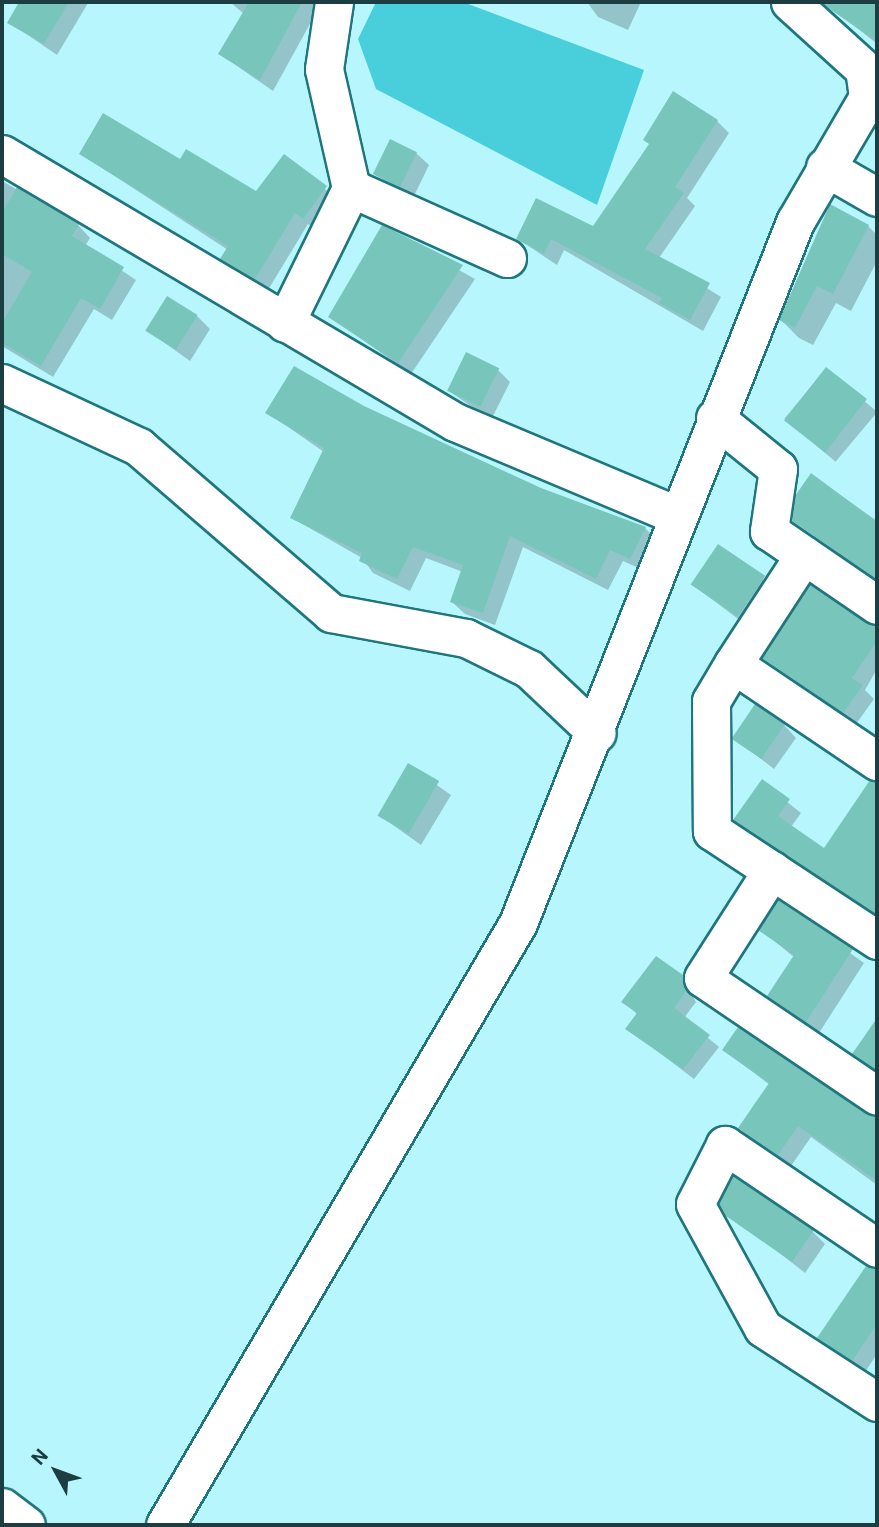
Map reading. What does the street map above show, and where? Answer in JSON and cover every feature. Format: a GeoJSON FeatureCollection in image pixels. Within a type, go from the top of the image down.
{"type":"FeatureCollection","features":[{"type":"Feature","properties":{"kind":"street"},"geometry":{"type":"LineString","coordinates":[[285,323],[351,188],[324,69],[334,2]]}},
{"type":"Feature","properties":{"kind":"street"},"geometry":{"type":"LineString","coordinates":[[165,1525],[518,923],[597,733],[676,515],[715,418],[825,167],[868,97],[864,69],[789,2]]}},
{"type":"Feature","properties":{"kind":"street"},"geometry":{"type":"LineString","coordinates":[[2,154],[455,422],[676,515]]}},
{"type":"Feature","properties":{"kind":"street"},"geometry":{"type":"LineString","coordinates":[[825,167],[877,197]]}},
{"type":"Feature","properties":{"kind":"street"},"geometry":{"type":"LineString","coordinates":[[351,188],[507,258]]}},
{"type":"Feature","properties":{"kind":"street"},"geometry":{"type":"LineString","coordinates":[[2,383],[139,447],[331,613],[466,638],[529,669],[597,733]]}},
{"type":"Feature","properties":{"kind":"street"},"geometry":{"type":"LineString","coordinates":[[715,418],[778,469],[769,531],[877,605]]}},
{"type":"Feature","properties":{"kind":"street"},"geometry":{"type":"LineString","coordinates":[[804,555],[711,701],[712,831],[877,940]]}},
{"type":"Feature","properties":{"kind":"street"},"geometry":{"type":"LineString","coordinates":[[733,664],[877,761]]}},
{"type":"Feature","properties":{"kind":"street"},"geometry":{"type":"LineString","coordinates":[[772,870],[703,978],[877,1096]]}},
{"type":"Feature","properties":{"kind":"street"},"geometry":{"type":"LineString","coordinates":[[877,1248],[725,1145],[695,1204],[763,1328],[877,1402]]}},
{"type":"Feature","properties":{"kind":"street"},"geometry":{"type":"LineString","coordinates":[[2,1507],[26,1525]]}},
{"type":"Feature","properties":{"kind":"shaded area"},"geometry":{"type":"Polygon","coordinates":[[[376,2],[463,2],[644,70],[597,205],[376,89],[358,39],[376,2]]]}},
{"type":"Feature","properties":{"kind":"building"},"geometry":{"type":"Polygon","coordinates":[[[19,2],[69,2],[44,44],[7,23],[19,2]]]}},
{"type":"Feature","properties":{"kind":"building"},"geometry":{"type":"Polygon","coordinates":[[[249,2],[302,2],[260,80],[218,54],[249,2]]]}},
{"type":"Feature","properties":{"kind":"building"},"geometry":{"type":"Polygon","coordinates":[[[821,2],[877,2],[877,42],[827,7],[821,2]]]}},
{"type":"Feature","properties":{"kind":"building"},"geometry":{"type":"Polygon","coordinates":[[[673,91],[718,120],[675,187],[684,193],[645,249],[710,283],[690,320],[659,303],[662,298],[551,239],[544,254],[516,239],[536,198],[593,226],[649,144],[643,140],[673,91]]]}},
{"type":"Feature","properties":{"kind":"building"},"geometry":{"type":"Polygon","coordinates":[[[103,113],[180,159],[186,149],[256,191],[284,154],[327,186],[303,219],[295,213],[255,279],[220,259],[228,246],[79,154],[103,113]]]}},
{"type":"Feature","properties":{"kind":"building"},"geometry":{"type":"Polygon","coordinates":[[[390,139],[417,152],[400,187],[373,174],[390,139]]]}},
{"type":"Feature","properties":{"kind":"building"},"geometry":{"type":"Polygon","coordinates":[[[17,187],[79,224],[72,236],[124,267],[100,309],[81,298],[41,366],[2,343],[2,323],[32,272],[2,254],[2,213],[17,187]]]}},
{"type":"Feature","properties":{"kind":"building"},"geometry":{"type":"Polygon","coordinates":[[[830,204],[869,225],[833,294],[817,286],[795,328],[779,320],[830,204]]]}},
{"type":"Feature","properties":{"kind":"building"},"geometry":{"type":"Polygon","coordinates":[[[382,225],[463,265],[398,363],[328,317],[382,225]]]}},
{"type":"Feature","properties":{"kind":"building"},"geometry":{"type":"Polygon","coordinates":[[[167,296],[198,315],[176,350],[145,331],[167,296]]]}},
{"type":"Feature","properties":{"kind":"building"},"geometry":{"type":"Polygon","coordinates":[[[466,352],[499,368],[480,407],[447,391],[466,352]]]}},
{"type":"Feature","properties":{"kind":"building"},"geometry":{"type":"Polygon","coordinates":[[[294,366],[364,406],[541,488],[646,527],[630,559],[610,550],[596,579],[510,536],[483,613],[450,602],[463,565],[413,547],[397,579],[359,561],[362,553],[290,518],[324,448],[265,413],[294,366]]]}},
{"type":"Feature","properties":{"kind":"building"},"geometry":{"type":"Polygon","coordinates":[[[826,367],[867,399],[825,453],[784,421],[826,367]]]}},
{"type":"Feature","properties":{"kind":"building"},"geometry":{"type":"Polygon","coordinates":[[[811,473],[877,522],[874,577],[792,521],[795,496],[811,473]]]}},
{"type":"Feature","properties":{"kind":"building"},"geometry":{"type":"Polygon","coordinates":[[[718,544],[765,576],[738,616],[691,585],[718,544]]]}},
{"type":"Feature","properties":{"kind":"building"},"geometry":{"type":"Polygon","coordinates":[[[810,584],[877,626],[877,641],[852,678],[863,685],[843,713],[762,658],[810,584]]]}},
{"type":"Feature","properties":{"kind":"building"},"geometry":{"type":"Polygon","coordinates":[[[755,704],[785,724],[761,759],[732,739],[755,704]]]}},
{"type":"Feature","properties":{"kind":"building"},"geometry":{"type":"Polygon","coordinates":[[[408,763],[439,781],[409,834],[378,816],[408,763]]]}},
{"type":"Feature","properties":{"kind":"building"},"geometry":{"type":"Polygon","coordinates":[[[762,779],[790,799],[778,816],[824,848],[870,780],[877,782],[877,915],[733,820],[762,779]]]}},
{"type":"Feature","properties":{"kind":"building"},"geometry":{"type":"Polygon","coordinates":[[[778,900],[853,949],[806,1022],[767,996],[794,955],[758,930],[778,900]]]}},
{"type":"Feature","properties":{"kind":"building"},"geometry":{"type":"Polygon","coordinates":[[[656,956],[683,975],[687,990],[674,1008],[710,1035],[683,1069],[625,1029],[637,1013],[621,1002],[656,956]]]}},
{"type":"Feature","properties":{"kind":"building"},"geometry":{"type":"Polygon","coordinates":[[[877,1018],[877,1071],[852,1054],[877,1018]]]}},
{"type":"Feature","properties":{"kind":"building"},"geometry":{"type":"Polygon","coordinates":[[[738,1027],[877,1117],[877,1181],[798,1126],[778,1155],[738,1128],[769,1083],[722,1050],[738,1027]]]}},
{"type":"Feature","properties":{"kind":"building"},"geometry":{"type":"Polygon","coordinates":[[[733,1176],[814,1230],[792,1262],[726,1216],[719,1204],[733,1176]]]}},
{"type":"Feature","properties":{"kind":"building"},"geometry":{"type":"Polygon","coordinates":[[[866,1266],[877,1269],[877,1324],[852,1361],[817,1338],[866,1266]]]}}]}
